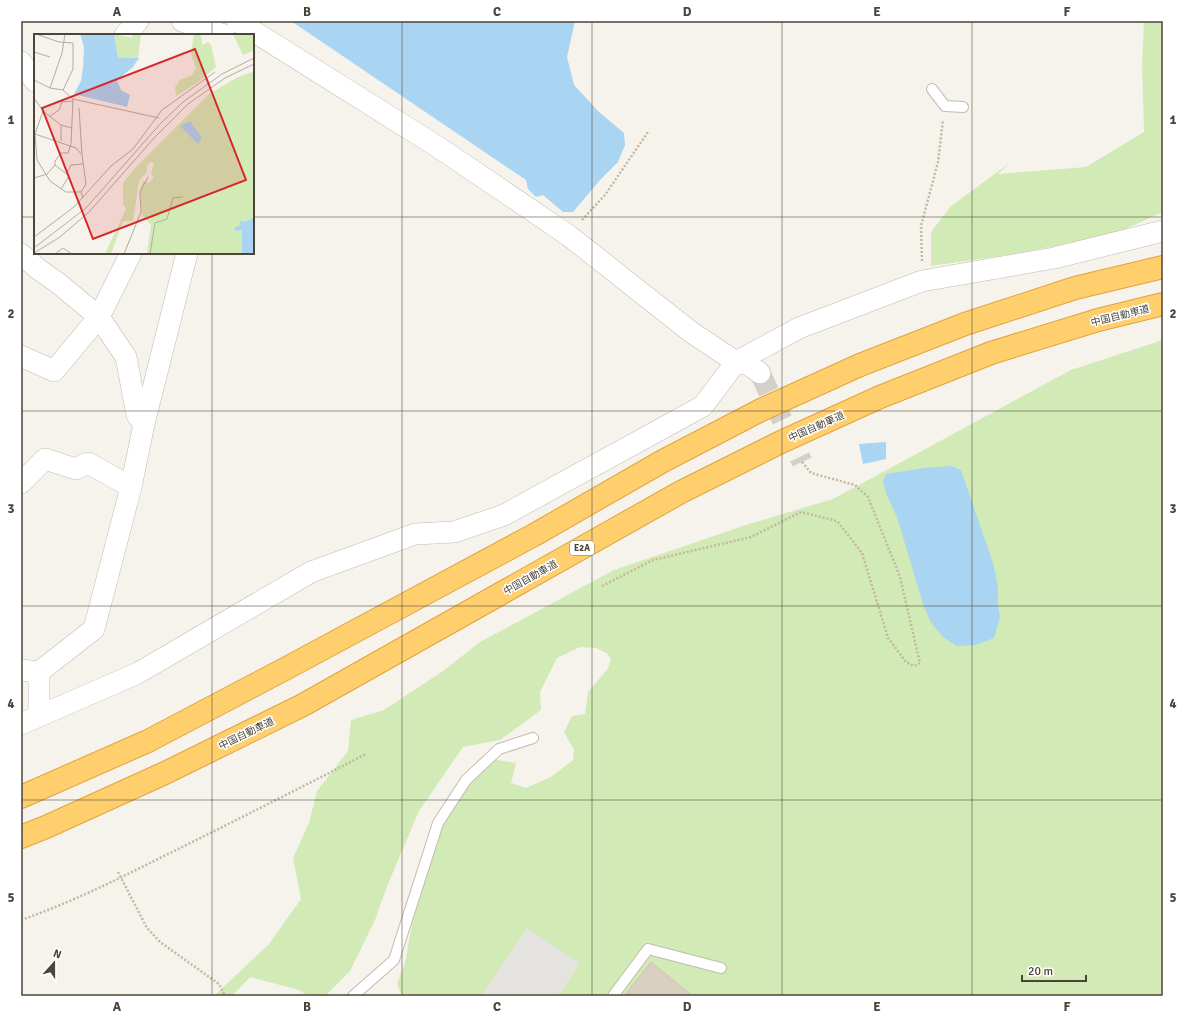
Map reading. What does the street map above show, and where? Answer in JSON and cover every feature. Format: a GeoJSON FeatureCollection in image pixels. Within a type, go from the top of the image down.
{"type":"FeatureCollection","features":[{"type":"Feature","properties":{"kind":"highway"},"geometry":{"type":"LineString","coordinates":[[21,797],[148,741],[284,670],[534,536],[663,461],[768,407],[860,365],[965,324],[1075,288],[1163,267]]}},
{"type":"Feature","properties":{"kind":"highway","name":"中国自動車道"},"geometry":{"type":"LineString","coordinates":[[21,837],[165,773],[303,705],[681,492],[781,442],[880,397],[991,354],[1098,320],[1163,304]]}},
{"type":"Feature","properties":{"kind":"street"},"geometry":{"type":"LineString","coordinates":[[126,34],[138,21]]}},
{"type":"Feature","properties":{"kind":"street"},"geometry":{"type":"LineString","coordinates":[[182,21],[221,34]]}},
{"type":"Feature","properties":{"kind":"street"},"geometry":{"type":"LineString","coordinates":[[224,34],[230,21]]}},
{"type":"Feature","properties":{"kind":"street"},"geometry":{"type":"LineString","coordinates":[[237,21],[438,147],[568,235],[691,332],[736,362],[749,364],[760,373]]}},
{"type":"Feature","properties":{"kind":"street"},"geometry":{"type":"LineString","coordinates":[[187,254],[144,424],[131,487],[94,629],[30,671],[30,720],[138,673],[311,572],[415,534],[454,532],[504,515],[703,406],[736,362],[799,328],[922,281],[1054,258],[1163,231]]}},
{"type":"Feature","properties":{"kind":"street"},"geometry":{"type":"LineString","coordinates":[[21,254],[41,261],[58,283],[99,317],[126,357],[137,415],[144,424]]}},
{"type":"Feature","properties":{"kind":"street"},"geometry":{"type":"LineString","coordinates":[[21,356],[54,371],[99,317],[130,254]]}},
{"type":"Feature","properties":{"kind":"street"},"geometry":{"type":"LineString","coordinates":[[21,483],[45,459],[76,469],[88,463],[131,487]]}},
{"type":"Feature","properties":{"kind":"lane"},"geometry":{"type":"LineString","coordinates":[[932,89],[945,106],[963,107]]}},
{"type":"Feature","properties":{"kind":"lane"},"geometry":{"type":"LineString","coordinates":[[353,996],[394,960],[438,823],[466,780],[499,749],[533,738]]}},
{"type":"Feature","properties":{"kind":"lane"},"geometry":{"type":"LineString","coordinates":[[613,996],[648,949],[721,968]]}},
{"type":"Feature","properties":{"kind":"path"},"geometry":{"type":"LineString","coordinates":[[922,281],[922,226],[938,162],[945,106]]}},
{"type":"Feature","properties":{"kind":"path"},"geometry":{"type":"LineString","coordinates":[[568,235],[605,195],[648,132]]}},
{"type":"Feature","properties":{"kind":"path"},"geometry":{"type":"LineString","coordinates":[[602,586],[653,560],[751,537],[801,512],[837,520],[862,553],[888,638],[906,662],[914,666],[920,663],[900,577],[868,497],[855,486],[811,473],[802,462]]}},
{"type":"Feature","properties":{"kind":"path"},"geometry":{"type":"LineString","coordinates":[[21,920],[45,912],[121,877],[366,754]]}},
{"type":"Feature","properties":{"kind":"path"},"geometry":{"type":"LineString","coordinates":[[118,872],[147,928],[160,942],[219,984],[225,996]]}},
{"type":"Feature","properties":{"kind":"green space"},"geometry":{"type":"Polygon","coordinates":[[[1144,21],[1163,21],[1163,212],[1112,235],[1014,254],[931,266],[931,232],[951,206],[1011,162],[998,174],[1086,167],[1144,132],[1142,65],[1144,21]]]}},
{"type":"Feature","properties":{"kind":"green space"},"geometry":{"type":"Polygon","coordinates":[[[1163,340],[1163,996],[402,996],[397,984],[405,963],[422,869],[449,801],[486,758],[516,763],[511,783],[526,788],[551,777],[573,760],[574,750],[564,732],[572,716],[585,714],[588,692],[607,670],[611,660],[608,654],[596,648],[580,647],[557,658],[540,692],[541,710],[500,740],[463,747],[419,811],[388,884],[375,920],[350,971],[325,996],[308,996],[299,990],[250,977],[232,996],[214,996],[269,944],[301,899],[293,858],[309,823],[317,791],[348,751],[351,720],[384,710],[443,671],[480,642],[614,570],[749,524],[833,499],[1071,370],[1163,340]]]}},
{"type":"Feature","properties":{"kind":"shaded area"},"geometry":{"type":"Polygon","coordinates":[[[527,928],[580,963],[558,996],[481,996],[527,928]]]}},
{"type":"Feature","properties":{"kind":"water"},"geometry":{"type":"Polygon","coordinates":[[[291,21],[575,21],[567,57],[574,85],[599,112],[624,133],[625,145],[618,162],[600,180],[573,212],[563,212],[543,195],[536,197],[528,189],[526,180],[291,21]]]}},
{"type":"Feature","properties":{"kind":"water"},"geometry":{"type":"Polygon","coordinates":[[[886,442],[886,459],[863,464],[859,444],[886,442]]]}},
{"type":"Feature","properties":{"kind":"water"},"geometry":{"type":"Polygon","coordinates":[[[951,466],[961,470],[993,563],[998,587],[1000,617],[994,638],[976,645],[957,646],[943,637],[931,623],[923,604],[897,517],[886,493],[883,481],[886,474],[924,468],[951,466]]]}},
{"type":"Feature","properties":{"kind":"building"},"geometry":{"type":"Polygon","coordinates":[[[651,962],[693,996],[624,996],[651,962]]]}},
{"type":"Feature","properties":{"kind":"tunnel"},"geometry":{"type":"LineString","coordinates":[[760,373],[802,462]]}}]}
